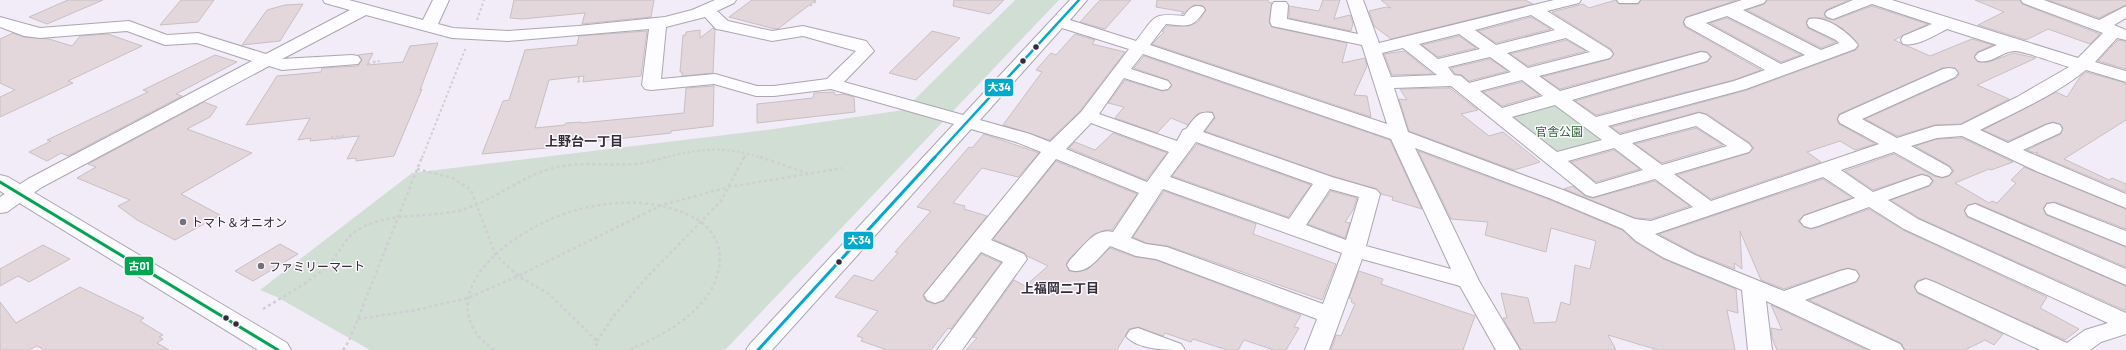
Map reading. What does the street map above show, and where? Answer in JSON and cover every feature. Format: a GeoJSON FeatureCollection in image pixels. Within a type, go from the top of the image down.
{"type":"FeatureCollection","features":[{"type":"Feature","properties":{"kind":"main road"},"geometry":{"type":"LineString","coordinates":[[0,182],[21,193],[278,350]]}},
{"type":"Feature","properties":{"kind":"street"},"geometry":{"type":"LineString","coordinates":[[331,0],[452,33],[508,36],[658,23],[684,18],[728,0]]}},
{"type":"Feature","properties":{"kind":"street"},"geometry":{"type":"LineString","coordinates":[[758,350],[1079,0]]}},
{"type":"Feature","properties":{"kind":"street"},"geometry":{"type":"LineString","coordinates":[[1355,0],[1384,84],[1399,135],[1468,281],[1508,350]]}},
{"type":"Feature","properties":{"kind":"street"},"geometry":{"type":"LineString","coordinates":[[1280,5],[1278,22],[1370,46],[1406,42],[1462,28],[1541,5],[1573,0]]}},
{"type":"Feature","properties":{"kind":"street"},"geometry":{"type":"LineString","coordinates":[[1625,0],[1632,0]]}},
{"type":"Feature","properties":{"kind":"street"},"geometry":{"type":"LineString","coordinates":[[1758,0],[1692,22],[1780,70]]}},
{"type":"Feature","properties":{"kind":"street"},"geometry":{"type":"LineString","coordinates":[[1833,14],[1867,0]]}},
{"type":"Feature","properties":{"kind":"street"},"geometry":{"type":"LineString","coordinates":[[1876,0],[2013,45],[2083,64],[2126,78]]}},
{"type":"Feature","properties":{"kind":"street"},"geometry":{"type":"LineString","coordinates":[[2029,0],[2113,31]]}},
{"type":"Feature","properties":{"kind":"street"},"geometry":{"type":"LineString","coordinates":[[428,27],[435,1]]}},
{"type":"Feature","properties":{"kind":"street"},"geometry":{"type":"LineString","coordinates":[[1384,84],[1460,85],[1524,73],[1604,54],[1569,32],[1541,5]]}},
{"type":"Feature","properties":{"kind":"street"},"geometry":{"type":"LineString","coordinates":[[0,207],[35,183],[364,9]]}},
{"type":"Feature","properties":{"kind":"street"},"geometry":{"type":"LineString","coordinates":[[706,10],[722,25],[729,27],[772,36],[803,31],[860,46],[865,52],[832,84]]}},
{"type":"Feature","properties":{"kind":"street"},"geometry":{"type":"LineString","coordinates":[[935,295],[1052,151],[1088,116],[1120,71],[1162,19],[1188,21],[1197,10]]}},
{"type":"Feature","properties":{"kind":"street"},"geometry":{"type":"LineString","coordinates":[[1729,10],[1820,56]]}},
{"type":"Feature","properties":{"kind":"street"},"geometry":{"type":"LineString","coordinates":[[1059,22],[1139,47],[1399,135],[1556,194],[1631,225],[1652,228],[1936,132],[1965,130],[2024,102],[2068,76],[2083,64],[2113,31],[2126,11]]}},
{"type":"Feature","properties":{"kind":"street"},"geometry":{"type":"LineString","coordinates":[[0,22],[30,32],[40,33],[129,26],[165,40],[198,38],[282,65],[292,66],[360,62]]}},
{"type":"Feature","properties":{"kind":"street"},"geometry":{"type":"LineString","coordinates":[[658,23],[652,85],[714,79],[756,91],[774,91],[832,84],[1023,138],[1052,151],[1354,250],[1468,281]]}},
{"type":"Feature","properties":{"kind":"street"},"geometry":{"type":"LineString","coordinates":[[1593,124],[1740,85],[1849,45],[1842,36],[1815,23]]}},
{"type":"Feature","properties":{"kind":"street"},"geometry":{"type":"LineString","coordinates":[[1909,40],[1947,23]]}},
{"type":"Feature","properties":{"kind":"street"},"geometry":{"type":"LineString","coordinates":[[1462,28],[1709,209]]}},
{"type":"Feature","properties":{"kind":"street"},"geometry":{"type":"LineString","coordinates":[[1436,65],[1569,32]]}},
{"type":"Feature","properties":{"kind":"street"},"geometry":{"type":"LineString","coordinates":[[1406,42],[1554,159],[1642,236],[1666,249],[1753,286],[1892,350]]}},
{"type":"Feature","properties":{"kind":"street"},"geometry":{"type":"LineString","coordinates":[[1984,58],[2013,45]]}},
{"type":"Feature","properties":{"kind":"street"},"geometry":{"type":"LineString","coordinates":[[1498,115],[1701,57]]}},
{"type":"Feature","properties":{"kind":"street"},"geometry":{"type":"LineString","coordinates":[[1120,71],[1162,85]]}},
{"type":"Feature","properties":{"kind":"street"},"geometry":{"type":"LineString","coordinates":[[1942,171],[1847,119],[1949,73]]}},
{"type":"Feature","properties":{"kind":"street"},"geometry":{"type":"LineString","coordinates":[[1088,116],[1370,194],[1354,250],[1317,350]]}},
{"type":"Feature","properties":{"kind":"street"},"geometry":{"type":"LineString","coordinates":[[1118,241],[1185,142],[1205,117]]}},
{"type":"Feature","properties":{"kind":"street"},"geometry":{"type":"LineString","coordinates":[[1554,159],[1700,119],[1742,148],[1592,191]]}},
{"type":"Feature","properties":{"kind":"street"},"geometry":{"type":"LineString","coordinates":[[2008,150],[2053,129]]}},
{"type":"Feature","properties":{"kind":"street"},"geometry":{"type":"LineString","coordinates":[[1965,130],[2126,202]]}},
{"type":"Feature","properties":{"kind":"street"},"geometry":{"type":"LineString","coordinates":[[1827,170],[1911,224],[2123,328]]}},
{"type":"Feature","properties":{"kind":"street"},"geometry":{"type":"LineString","coordinates":[[1293,229],[1325,181]]}},
{"type":"Feature","properties":{"kind":"street"},"geometry":{"type":"LineString","coordinates":[[1811,221],[1922,181]]}},
{"type":"Feature","properties":{"kind":"street"},"geometry":{"type":"LineString","coordinates":[[2054,209],[2126,239]]}},
{"type":"Feature","properties":{"kind":"street"},"geometry":{"type":"LineString","coordinates":[[1975,211],[2126,278]]}},
{"type":"Feature","properties":{"kind":"street"},"geometry":{"type":"LineString","coordinates":[[1078,265],[1106,237],[1144,251],[1159,252],[1330,315]]}},
{"type":"Feature","properties":{"kind":"street"},"geometry":{"type":"LineString","coordinates":[[950,350],[1016,259],[978,242]]}},
{"type":"Feature","properties":{"kind":"street"},"geometry":{"type":"LineString","coordinates":[[1782,300],[1848,276]]}},
{"type":"Feature","properties":{"kind":"street"},"geometry":{"type":"LineString","coordinates":[[1753,286],[1760,350]]}},
{"type":"Feature","properties":{"kind":"street"},"geometry":{"type":"LineString","coordinates":[[1926,287],[2061,350]]}},
{"type":"Feature","properties":{"kind":"street"},"geometry":{"type":"LineString","coordinates":[[2073,350],[2093,336],[2123,328]]}},
{"type":"Feature","properties":{"kind":"street"},"geometry":{"type":"LineString","coordinates":[[1138,336],[1173,350]]}},
{"type":"Feature","properties":{"kind":"path"},"geometry":{"type":"LineString","coordinates":[[475,24],[484,0]]}},
{"type":"Feature","properties":{"kind":"path"},"geometry":{"type":"LineString","coordinates":[[810,6],[818,0]]}},
{"type":"Feature","properties":{"kind":"path"},"geometry":{"type":"LineString","coordinates":[[343,350],[349,341],[396,219],[468,41]]}},
{"type":"Feature","properties":{"kind":"path"},"geometry":{"type":"LineString","coordinates":[[360,62],[379,61],[372,62]]}},
{"type":"Feature","properties":{"kind":"path"},"geometry":{"type":"LineString","coordinates":[[263,309],[326,268],[346,240],[359,229],[370,223],[460,211],[477,206],[540,172],[569,164],[637,163],[667,158],[693,150],[715,148],[746,154],[807,173]]}},
{"type":"Feature","properties":{"kind":"path"},"geometry":{"type":"LineString","coordinates":[[596,350],[596,341],[613,317],[647,277],[721,201],[746,154]]}},
{"type":"Feature","properties":{"kind":"path"},"geometry":{"type":"LineString","coordinates":[[358,318],[416,310],[468,298],[518,276],[662,205],[728,187],[842,168]]}},
{"type":"Feature","properties":{"kind":"path"},"geometry":{"type":"LineString","coordinates":[[417,169],[458,180],[471,190],[496,254],[518,276],[549,294],[596,341]]}},
{"type":"Feature","properties":{"kind":"path"},"geometry":{"type":"LineString","coordinates":[[494,350],[482,342],[473,330],[470,320],[468,298],[481,272],[496,254],[528,230],[553,218],[575,210],[603,204],[631,202],[662,205],[684,212],[702,222],[717,238],[722,259],[716,282],[695,311],[653,340],[629,350]]}},
{"type":"Feature","properties":{"kind":"green space"},"geometry":{"type":"Polygon","coordinates":[[[1015,0],[1059,0],[725,350],[370,350],[277,297],[260,290],[412,173],[774,129],[904,110],[1015,0]]]}},
{"type":"Feature","properties":{"kind":"green space","name":"官舎公園"},"geometry":{"type":"Polygon","coordinates":[[[1553,103],[1603,137],[1603,141],[1559,153],[1506,116],[1553,103]]]}},
{"type":"Feature","properties":{"kind":"building"},"geometry":{"type":"Polygon","coordinates":[[[68,0],[103,0],[47,24],[29,17],[68,0]]]}},
{"type":"Feature","properties":{"kind":"building"},"geometry":{"type":"Polygon","coordinates":[[[181,0],[214,0],[198,22],[160,25],[181,0]]]}},
{"type":"Feature","properties":{"kind":"building"},"geometry":{"type":"Polygon","coordinates":[[[514,0],[654,0],[651,17],[582,24],[585,13],[522,19],[510,18],[514,0]]]}},
{"type":"Feature","properties":{"kind":"building"},"geometry":{"type":"Polygon","coordinates":[[[752,0],[816,0],[779,28],[775,29],[729,17],[752,0]]]}},
{"type":"Feature","properties":{"kind":"building"},"geometry":{"type":"Polygon","coordinates":[[[954,0],[1004,0],[990,14],[953,6],[954,0]]]}},
{"type":"Feature","properties":{"kind":"building"},"geometry":{"type":"Polygon","coordinates":[[[1100,0],[1131,0],[1105,29],[1080,22],[1100,0]]]}},
{"type":"Feature","properties":{"kind":"building"},"geometry":{"type":"Polygon","coordinates":[[[1157,0],[1268,0],[1268,2],[1272,3],[1269,22],[1272,27],[1347,43],[1342,63],[1365,58],[1367,66],[1354,95],[1367,96],[1371,117],[1152,44],[1164,32],[1162,31],[1167,26],[1189,26],[1198,22],[1206,10],[1203,6],[1194,5],[1183,14],[1181,14],[1184,12],[1156,7],[1157,0]]]}},
{"type":"Feature","properties":{"kind":"building"},"geometry":{"type":"Polygon","coordinates":[[[1323,0],[1340,0],[1334,19],[1350,15],[1353,23],[1351,31],[1289,18],[1289,6],[1319,11],[1323,0]]]}},
{"type":"Feature","properties":{"kind":"building"},"geometry":{"type":"Polygon","coordinates":[[[1381,0],[1525,0],[1533,4],[1391,39],[1374,26],[1369,11],[1386,7],[1391,8],[1381,0]]]}},
{"type":"Feature","properties":{"kind":"building"},"geometry":{"type":"Polygon","coordinates":[[[1616,0],[1619,4],[1638,4],[1641,0],[1737,0],[1686,17],[1683,23],[1685,27],[1761,70],[1734,80],[1596,115],[1575,101],[1707,62],[1712,57],[1707,52],[1701,51],[1560,89],[1542,77],[1610,59],[1614,54],[1611,49],[1552,12],[1583,4],[1589,8],[1616,0]]]}},
{"type":"Feature","properties":{"kind":"building"},"geometry":{"type":"Polygon","coordinates":[[[1767,0],[1849,0],[1826,10],[1824,13],[1826,18],[1834,20],[1872,6],[1928,24],[1894,40],[1930,56],[1972,39],[1993,45],[1977,52],[1974,57],[1978,62],[1988,62],[2014,53],[2036,58],[1977,85],[2009,99],[1961,124],[1935,125],[1897,136],[1865,119],[1956,78],[1959,74],[1955,68],[1943,68],[1839,114],[1837,120],[1839,124],[1875,144],[1855,150],[1840,141],[1807,152],[1821,162],[1711,199],[1677,175],[1749,153],[1754,148],[1750,143],[1707,114],[1699,112],[1620,133],[1611,127],[1747,90],[1856,50],[1859,46],[1843,29],[1823,18],[1809,18],[1806,22],[1808,28],[1836,42],[1821,48],[1747,10],[1764,4],[1767,0]]]}},
{"type":"Feature","properties":{"kind":"building"},"geometry":{"type":"Polygon","coordinates":[[[1975,0],[2020,0],[2022,4],[2100,34],[2090,44],[2048,29],[2026,40],[1978,25],[2004,12],[1975,0]]]}},
{"type":"Feature","properties":{"kind":"building"},"geometry":{"type":"Polygon","coordinates":[[[2048,0],[2126,0],[2126,5],[2099,18],[2048,0]]]}},
{"type":"Feature","properties":{"kind":"building"},"geometry":{"type":"Polygon","coordinates":[[[303,4],[280,41],[242,45],[267,10],[285,5],[303,4]]]}},
{"type":"Feature","properties":{"kind":"building"},"geometry":{"type":"Polygon","coordinates":[[[1531,17],[1551,29],[1496,43],[1478,31],[1531,17]]]}},
{"type":"Feature","properties":{"kind":"building"},"geometry":{"type":"Polygon","coordinates":[[[1727,18],[1801,55],[1781,62],[1710,23],[1727,18]]]}},
{"type":"Feature","properties":{"kind":"building"},"geometry":{"type":"Polygon","coordinates":[[[713,28],[715,30],[713,73],[682,76],[682,72],[680,72],[683,35],[686,35],[686,32],[700,30],[700,38],[713,28]]]}},
{"type":"Feature","properties":{"kind":"building"},"geometry":{"type":"Polygon","coordinates":[[[647,31],[641,76],[583,82],[584,76],[549,80],[535,128],[565,125],[566,123],[581,123],[684,113],[686,88],[714,86],[713,126],[671,131],[671,133],[579,143],[578,145],[482,154],[503,101],[509,100],[525,50],[577,45],[579,36],[647,31]]]}},
{"type":"Feature","properties":{"kind":"building"},"geometry":{"type":"Polygon","coordinates":[[[932,31],[960,38],[916,80],[889,73],[932,31]]]}},
{"type":"Feature","properties":{"kind":"building"},"geometry":{"type":"Polygon","coordinates":[[[13,33],[24,37],[49,39],[72,46],[80,36],[108,34],[142,46],[68,81],[73,83],[0,117],[0,97],[15,90],[0,83],[0,39],[13,33]]]}},
{"type":"Feature","properties":{"kind":"building"},"geometry":{"type":"Polygon","coordinates":[[[1075,34],[1095,40],[1092,44],[1125,52],[1080,111],[1050,140],[1003,125],[1042,72],[1036,70],[1051,53],[1056,55],[1075,34]]]}},
{"type":"Feature","properties":{"kind":"building"},"geometry":{"type":"Polygon","coordinates":[[[1459,36],[1476,48],[1438,57],[1422,45],[1459,36]]]}},
{"type":"Feature","properties":{"kind":"building"},"geometry":{"type":"Polygon","coordinates":[[[1566,40],[1586,51],[1528,66],[1510,54],[1566,40]]]}},
{"type":"Feature","properties":{"kind":"building"},"geometry":{"type":"Polygon","coordinates":[[[2118,40],[2126,41],[2126,69],[2098,61],[2118,40]]]}},
{"type":"Feature","properties":{"kind":"building"},"geometry":{"type":"Polygon","coordinates":[[[438,43],[420,90],[422,89],[394,156],[356,161],[356,158],[347,159],[359,136],[310,141],[311,138],[298,140],[310,118],[246,125],[277,76],[321,72],[322,68],[358,66],[362,60],[358,55],[373,53],[367,65],[403,62],[410,46],[438,43]]]}},
{"type":"Feature","properties":{"kind":"building"},"geometry":{"type":"Polygon","coordinates":[[[1404,51],[1433,74],[1392,75],[1384,54],[1404,51]]]}},
{"type":"Feature","properties":{"kind":"building"},"geometry":{"type":"Polygon","coordinates":[[[215,55],[237,62],[176,94],[182,96],[68,156],[61,153],[47,161],[29,152],[51,141],[47,140],[148,92],[143,90],[215,55]]]}},
{"type":"Feature","properties":{"kind":"building"},"geometry":{"type":"Polygon","coordinates":[[[1144,56],[1390,140],[1422,209],[1392,200],[1393,197],[1381,194],[1377,189],[1332,176],[1205,131],[1215,118],[1212,112],[1199,113],[1188,125],[1171,118],[1157,133],[1115,118],[1124,107],[1108,103],[1125,80],[1162,91],[1168,90],[1172,86],[1168,80],[1134,68],[1144,56]]]}},
{"type":"Feature","properties":{"kind":"building"},"geometry":{"type":"Polygon","coordinates":[[[1490,59],[1508,71],[1469,81],[1462,75],[1455,74],[1451,68],[1490,59]]]}},
{"type":"Feature","properties":{"kind":"building"},"geometry":{"type":"Polygon","coordinates":[[[2086,72],[2126,83],[2126,120],[2064,159],[2109,180],[2112,178],[2126,184],[2126,192],[2036,154],[2038,152],[2035,153],[2027,150],[2061,134],[2063,128],[2060,124],[2053,122],[2046,124],[2008,141],[1983,130],[2056,92],[2067,97],[2080,77],[2086,72]]]}},
{"type":"Feature","properties":{"kind":"building"},"geometry":{"type":"Polygon","coordinates":[[[1522,82],[1540,95],[1502,106],[1483,92],[1522,82]]]}},
{"type":"Feature","properties":{"kind":"building"},"geometry":{"type":"Polygon","coordinates":[[[1450,88],[1478,110],[1461,114],[1489,136],[1503,132],[1540,162],[1514,170],[1409,131],[1399,99],[1407,100],[1400,89],[1450,88]]]}},
{"type":"Feature","properties":{"kind":"building"},"geometry":{"type":"Polygon","coordinates":[[[834,92],[835,95],[844,94],[854,97],[855,112],[757,123],[757,104],[813,98],[814,93],[834,92]]]}},
{"type":"Feature","properties":{"kind":"building"},"geometry":{"type":"Polygon","coordinates":[[[204,102],[217,107],[210,117],[187,129],[252,153],[181,194],[220,215],[175,240],[137,220],[118,206],[130,200],[77,178],[96,167],[88,164],[204,102]]]}},
{"type":"Feature","properties":{"kind":"building"},"geometry":{"type":"Polygon","coordinates":[[[1696,128],[1723,145],[1662,163],[1635,144],[1696,128]]]}},
{"type":"Feature","properties":{"kind":"building"},"geometry":{"type":"Polygon","coordinates":[[[1113,133],[1167,153],[1146,180],[1069,148],[1075,142],[1095,150],[1113,133]]]}},
{"type":"Feature","properties":{"kind":"building"},"geometry":{"type":"Polygon","coordinates":[[[984,134],[1039,153],[1018,177],[982,168],[953,203],[965,206],[964,209],[987,216],[923,296],[926,301],[934,304],[944,301],[981,254],[1001,263],[951,329],[948,328],[931,350],[887,350],[861,341],[863,338],[857,336],[878,311],[835,297],[854,275],[873,281],[898,253],[895,252],[931,211],[917,207],[969,147],[972,148],[984,134]]]}},
{"type":"Feature","properties":{"kind":"building"},"geometry":{"type":"Polygon","coordinates":[[[1962,138],[2013,162],[1991,170],[1989,169],[1955,183],[1989,203],[1992,201],[1997,203],[2016,183],[2011,180],[2024,167],[2126,209],[2126,229],[2055,202],[2047,203],[2043,208],[2046,215],[2126,247],[2126,267],[1976,203],[1968,205],[1964,210],[1967,217],[2126,286],[2126,311],[1919,218],[1891,200],[1930,186],[1934,181],[1929,176],[1922,174],[1873,190],[1845,171],[1894,154],[1934,176],[1942,178],[1949,176],[1954,171],[1950,166],[1915,146],[1937,139],[1962,138]]]}},
{"type":"Feature","properties":{"kind":"building"},"geometry":{"type":"Polygon","coordinates":[[[1197,144],[1311,185],[1288,217],[1172,176],[1197,144]]]}},
{"type":"Feature","properties":{"kind":"building"},"geometry":{"type":"Polygon","coordinates":[[[1614,150],[1640,169],[1596,182],[1571,162],[1614,150]]]}},
{"type":"Feature","properties":{"kind":"building"},"geometry":{"type":"Polygon","coordinates":[[[1418,151],[1548,199],[1622,230],[1635,242],[1663,259],[1736,289],[1738,313],[1727,310],[1735,350],[1658,350],[1608,335],[1616,350],[1521,350],[1503,318],[1507,318],[1501,293],[1528,298],[1534,323],[1556,322],[1561,302],[1570,305],[1575,265],[1590,269],[1596,241],[1551,228],[1546,252],[1485,235],[1488,222],[1451,219],[1418,151]]]}},
{"type":"Feature","properties":{"kind":"building"},"geometry":{"type":"Polygon","coordinates":[[[1056,161],[1137,194],[1112,230],[1106,230],[1094,234],[1069,259],[1066,264],[1069,271],[1077,272],[1088,269],[1110,248],[1135,257],[1156,260],[1301,315],[1294,327],[1299,328],[1286,350],[1274,350],[1244,340],[1238,350],[1227,350],[1193,339],[1191,342],[1165,333],[1163,336],[1138,327],[1129,329],[1117,350],[966,350],[977,338],[973,337],[1014,280],[1025,286],[1048,266],[1027,256],[1025,253],[993,239],[1056,161]]]}},
{"type":"Feature","properties":{"kind":"building"},"geometry":{"type":"Polygon","coordinates":[[[1823,179],[1852,198],[1804,215],[1798,221],[1804,227],[1811,229],[1819,227],[1869,209],[1903,230],[2047,297],[2040,308],[2079,329],[2065,340],[1925,278],[1917,281],[1914,286],[1917,293],[2003,334],[1994,345],[1985,340],[1965,350],[1905,350],[1901,343],[1809,300],[1857,282],[1860,275],[1856,270],[1848,268],[1840,270],[1784,289],[1761,280],[1740,231],[1742,269],[1734,263],[1735,269],[1696,254],[1659,234],[1823,179]]]}},
{"type":"Feature","properties":{"kind":"building"},"geometry":{"type":"Polygon","coordinates":[[[1655,181],[1690,206],[1651,219],[1635,218],[1564,189],[1573,186],[1585,196],[1593,198],[1655,181]]]}},
{"type":"Feature","properties":{"kind":"building"},"geometry":{"type":"Polygon","coordinates":[[[1164,191],[1256,224],[1253,234],[1336,264],[1322,300],[1168,246],[1146,243],[1133,237],[1164,191]]]}},
{"type":"Feature","properties":{"kind":"building"},"geometry":{"type":"Polygon","coordinates":[[[1331,191],[1357,198],[1353,210],[1345,222],[1350,223],[1345,238],[1308,224],[1331,191]]]}},
{"type":"Feature","properties":{"kind":"building"},"geometry":{"type":"Polygon","coordinates":[[[280,244],[298,254],[253,281],[235,271],[280,244]]]}},
{"type":"Feature","properties":{"kind":"building"},"geometry":{"type":"Polygon","coordinates":[[[43,245],[70,259],[29,282],[18,276],[0,286],[0,269],[43,245]]]}},
{"type":"Feature","properties":{"kind":"building"},"geometry":{"type":"Polygon","coordinates":[[[1359,271],[1383,279],[1381,284],[1475,316],[1463,350],[1331,350],[1336,335],[1341,336],[1355,304],[1351,302],[1352,299],[1349,298],[1359,271]]]}},
{"type":"Feature","properties":{"kind":"building"},"geometry":{"type":"Polygon","coordinates":[[[80,287],[144,318],[140,321],[163,335],[159,337],[163,339],[157,343],[169,350],[45,350],[37,346],[28,350],[0,350],[0,302],[16,323],[80,287]]]}},
{"type":"Feature","properties":{"kind":"building"},"geometry":{"type":"Polygon","coordinates":[[[1771,305],[1867,350],[1777,350],[1772,338],[1771,328],[1782,330],[1771,305]]]}},
{"type":"Feature","properties":{"kind":"transit line","name":"大34"},"geometry":{"type":"LineString","coordinates":[[758,350],[1079,0]]}},
{"type":"Feature","properties":{"kind":"transit line","name":"古01"},"geometry":{"type":"LineString","coordinates":[[0,182],[278,350]]}},
{"type":"Feature","properties":{"kind":"place","name":"トマト＆オニオン"},"geometry":{"type":"Point","coordinates":[183,222]}},
{"type":"Feature","properties":{"kind":"place","name":"ファミリーマート"},"geometry":{"type":"Point","coordinates":[261,266]}},
{"type":"Feature","properties":{"kind":"district","name":"上野台一丁目"},"geometry":{"type":"Point","coordinates":[584,141]}},
{"type":"Feature","properties":{"kind":"district","name":"上福岡二丁目"},"geometry":{"type":"Point","coordinates":[1060,288]}}]}
